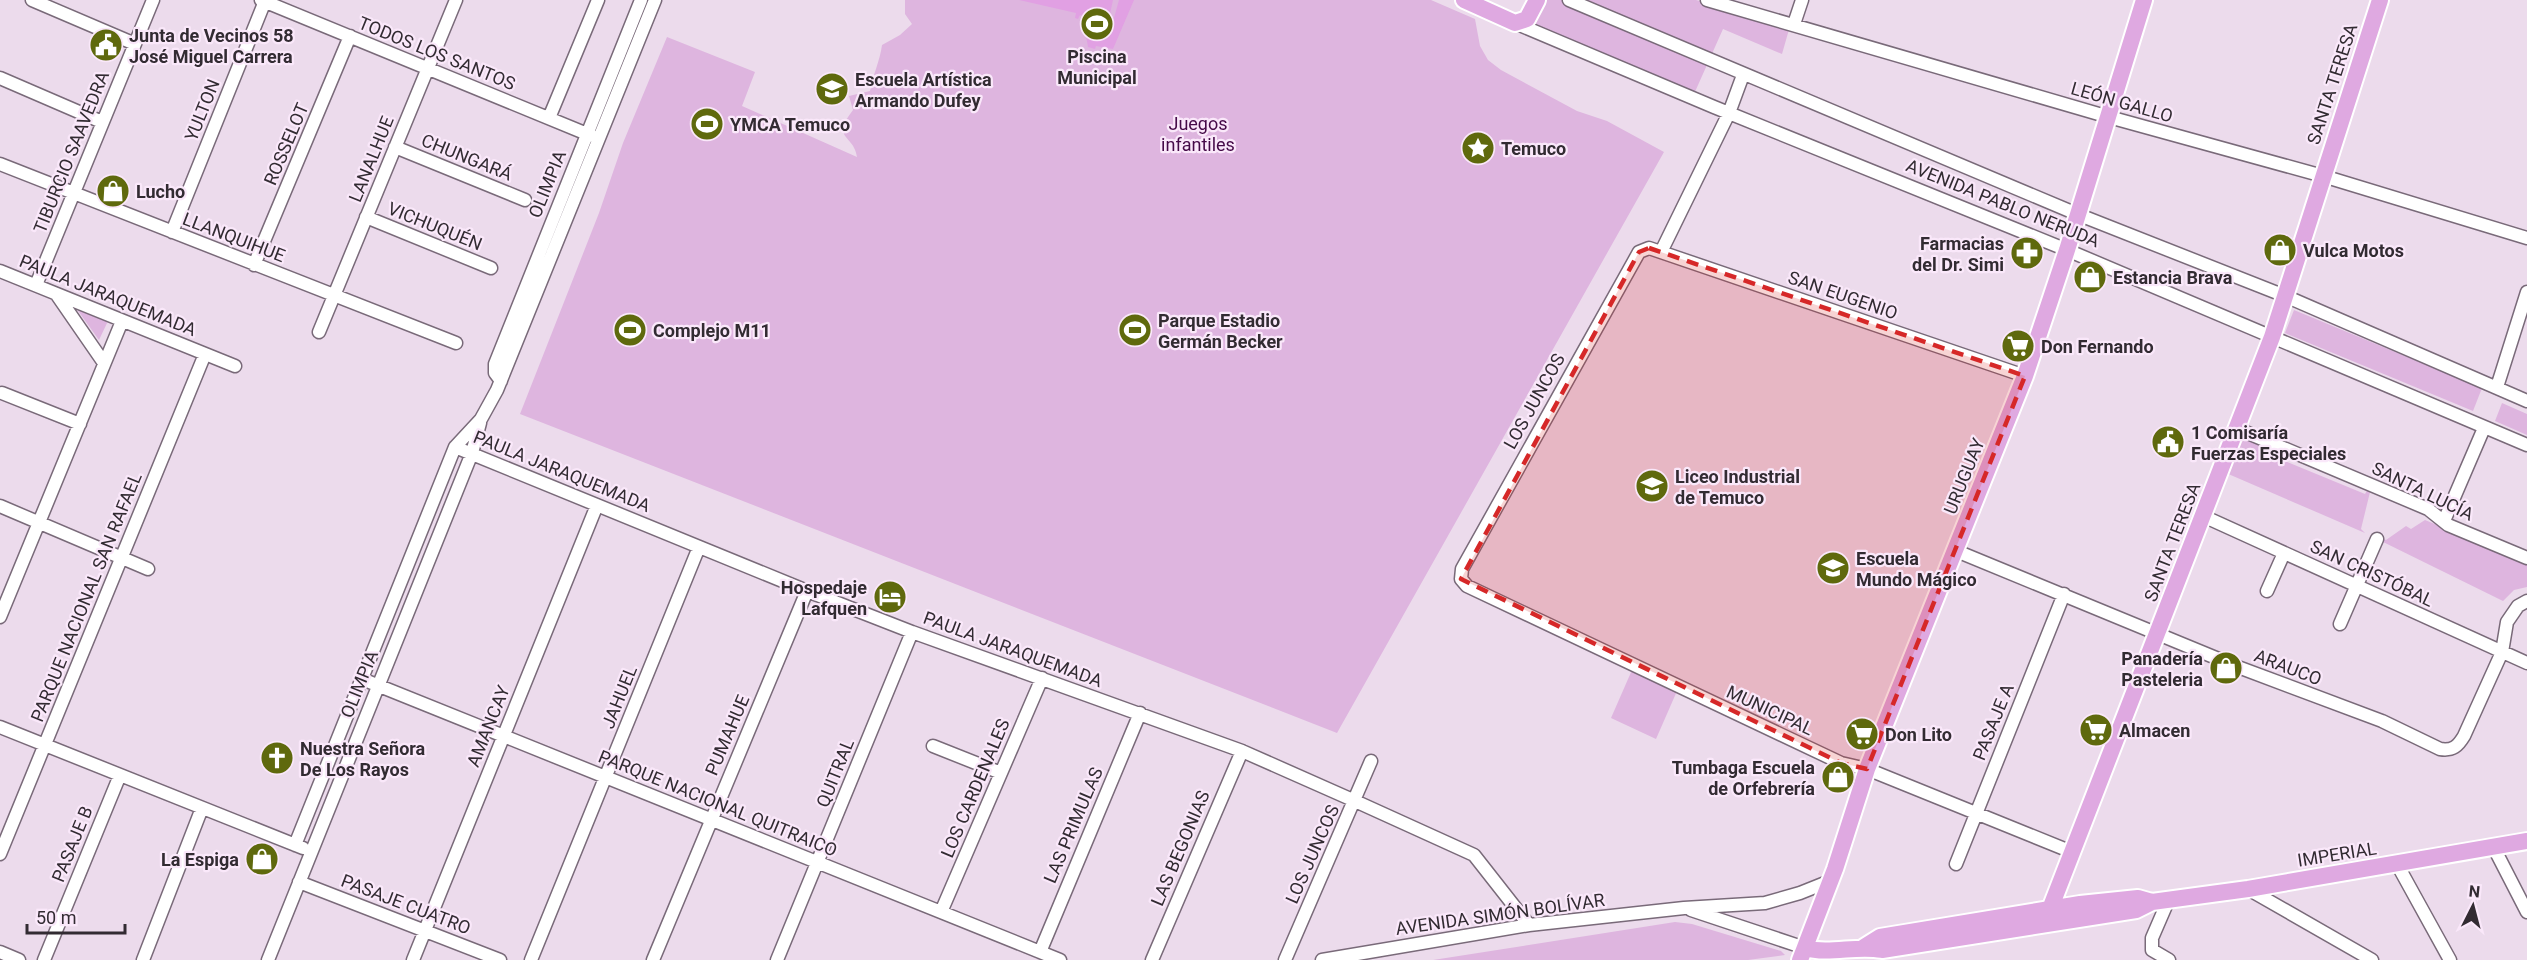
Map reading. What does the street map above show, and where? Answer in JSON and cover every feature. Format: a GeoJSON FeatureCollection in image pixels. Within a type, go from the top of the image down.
{"type":"FeatureCollection","features":[{"type":"Feature","properties":{"kind":"main road","name":"AVENIDA PABLO NERUDA"},"geometry":{"type":"LineString","coordinates":[[1464,0],[1515,23]]}},
{"type":"Feature","properties":{"kind":"main road"},"geometry":{"type":"LineString","coordinates":[[1515,23],[1527,19],[1537,0]]}},
{"type":"Feature","properties":{"kind":"main road","name":"URUGUAY"},"geometry":{"type":"LineString","coordinates":[[1807,954],[1867,769],[2025,376],[2067,250],[2144,0]]}},
{"type":"Feature","properties":{"kind":"main road","name":"SANTA TERESA"},"geometry":{"type":"LineString","coordinates":[[2048,915],[2272,337],[2380,0]]}},
{"type":"Feature","properties":{"kind":"main road","name":"IMPERIAL"},"geometry":{"type":"LineString","coordinates":[[1807,954],[1835,955],[1864,947],[1882,950],[2048,915],[2136,910],[2160,902],[2527,841]]}},
{"type":"Feature","properties":{"kind":"street"},"geometry":{"type":"LineString","coordinates":[[32,0],[135,44]]}},
{"type":"Feature","properties":{"kind":"street","name":"TIBURCIO SAAVEDRA"},"geometry":{"type":"LineString","coordinates":[[36,285],[153,0]]}},
{"type":"Feature","properties":{"kind":"street","name":"LANALHUE"},"geometry":{"type":"LineString","coordinates":[[319,332],[456,0]]}},
{"type":"Feature","properties":{"kind":"street"},"geometry":{"type":"LineString","coordinates":[[549,118],[598,0]]}},
{"type":"Feature","properties":{"kind":"street","name":"OLIMPIA"},"geometry":{"type":"LineString","coordinates":[[501,381],[495,374],[495,364],[641,0]]}},
{"type":"Feature","properties":{"kind":"street","name":"OLIMPIA"},"geometry":{"type":"LineString","coordinates":[[268,960],[472,453],[481,419],[501,381],[655,0]]}},
{"type":"Feature","properties":{"kind":"street","name":"AVENIDA PABLO NERUDA"},"geometry":{"type":"LineString","coordinates":[[1569,0],[2077,214],[2285,296],[2527,401]]}},
{"type":"Feature","properties":{"kind":"street","name":"LEÓN GALLO"},"geometry":{"type":"LineString","coordinates":[[1707,0],[2109,117],[2323,176],[2527,238]]}},
{"type":"Feature","properties":{"kind":"street"},"geometry":{"type":"LineString","coordinates":[[1794,24],[1802,0]]}},
{"type":"Feature","properties":{"kind":"street","name":"TODOS LOS SANTOS"},"geometry":{"type":"LineString","coordinates":[[263,1],[599,139]]}},
{"type":"Feature","properties":{"kind":"street","name":"YULTON"},"geometry":{"type":"LineString","coordinates":[[172,232],[263,1]]}},
{"type":"Feature","properties":{"kind":"street","name":"AVENIDA PABLO NERUDA"},"geometry":{"type":"LineString","coordinates":[[1515,23],[1729,113],[2067,250],[2527,445]]}},
{"type":"Feature","properties":{"kind":"street","name":"ROSSELOT"},"geometry":{"type":"LineString","coordinates":[[254,265],[350,36]]}},
{"type":"Feature","properties":{"kind":"street","name":"LOS JUNCOS"},"geometry":{"type":"LineString","coordinates":[[1461,579],[1462,569],[1639,252],[1655,250],[1729,113],[1743,75]]}},
{"type":"Feature","properties":{"kind":"street"},"geometry":{"type":"LineString","coordinates":[[0,78],[102,122]]}},
{"type":"Feature","properties":{"kind":"street","name":"CHUNGARÁ"},"geometry":{"type":"LineString","coordinates":[[395,147],[525,200]]}},
{"type":"Feature","properties":{"kind":"street","name":"LLANQUIHUE"},"geometry":{"type":"LineString","coordinates":[[0,164],[456,342]]}},
{"type":"Feature","properties":{"kind":"street","name":"VICHUQUÉN"},"geometry":{"type":"LineString","coordinates":[[366,217],[491,268]]}},
{"type":"Feature","properties":{"kind":"street","name":"SAN EUGENIO"},"geometry":{"type":"LineString","coordinates":[[1655,250],[2025,376]]}},
{"type":"Feature","properties":{"kind":"street","name":"PAULA JARAQUEMADA"},"geometry":{"type":"LineString","coordinates":[[0,271],[235,366]]}},
{"type":"Feature","properties":{"kind":"street"},"geometry":{"type":"LineString","coordinates":[[2497,387],[2527,292]]}},
{"type":"Feature","properties":{"kind":"street"},"geometry":{"type":"LineString","coordinates":[[57,294],[104,363]]}},
{"type":"Feature","properties":{"kind":"street"},"geometry":{"type":"LineString","coordinates":[[0,617],[122,321]]}},
{"type":"Feature","properties":{"kind":"street","name":"PARQUE NACIONAL SAN RAFAEL"},"geometry":{"type":"LineString","coordinates":[[0,854],[205,354]]}},
{"type":"Feature","properties":{"kind":"street"},"geometry":{"type":"LineString","coordinates":[[2,393],[80,424]]}},
{"type":"Feature","properties":{"kind":"street","name":"OLIMPIA"},"geometry":{"type":"LineString","coordinates":[[295,845],[455,447],[481,419]]}},
{"type":"Feature","properties":{"kind":"street","name":"SANTA LUCÍA"},"geometry":{"type":"LineString","coordinates":[[2236,428],[2428,509],[2444,521],[2527,558]]}},
{"type":"Feature","properties":{"kind":"street"},"geometry":{"type":"LineString","coordinates":[[2444,521],[2484,428]]}},
{"type":"Feature","properties":{"kind":"street","name":"PAULA JARAQUEMADA"},"geometry":{"type":"LineString","coordinates":[[455,447],[699,548],[912,632],[1242,751],[1355,801],[1474,855],[1529,925]]}},
{"type":"Feature","properties":{"kind":"street","name":"AMANCAY"},"geometry":{"type":"LineString","coordinates":[[413,960],[597,505]]}},
{"type":"Feature","properties":{"kind":"street"},"geometry":{"type":"LineString","coordinates":[[0,506],[148,569]]}},
{"type":"Feature","properties":{"kind":"street","name":"SAN CRISTÓBAL"},"geometry":{"type":"LineString","coordinates":[[2203,516],[2527,663]]}},
{"type":"Feature","properties":{"kind":"street"},"geometry":{"type":"LineString","coordinates":[[2340,624],[2377,539]]}},
{"type":"Feature","properties":{"kind":"street","name":"JAHUEL"},"geometry":{"type":"LineString","coordinates":[[531,960],[699,548]]}},
{"type":"Feature","properties":{"kind":"street","name":"ARAUCO"},"geometry":{"type":"LineString","coordinates":[[1954,550],[2238,667],[2382,721],[2440,749],[2448,750],[2460,744],[2464,736],[2502,652],[2507,622],[2518,606],[2527,601]]}},
{"type":"Feature","properties":{"kind":"street"},"geometry":{"type":"LineString","coordinates":[[2267,591],[2284,553]]}},
{"type":"Feature","properties":{"kind":"street","name":"MUNICIPAL"},"geometry":{"type":"LineString","coordinates":[[1461,579],[1467,586],[1842,764],[1867,769],[2072,852]]}},
{"type":"Feature","properties":{"kind":"street","name":"PUMAHUE"},"geometry":{"type":"LineString","coordinates":[[653,960],[807,591]]}},
{"type":"Feature","properties":{"kind":"street","name":"PASAJE A"},"geometry":{"type":"LineString","coordinates":[[1956,864],[2064,594]]}},
{"type":"Feature","properties":{"kind":"street","name":"QUITRAL"},"geometry":{"type":"LineString","coordinates":[[777,960],[912,632]]}},
{"type":"Feature","properties":{"kind":"street","name":"LOS CARDENALES"},"geometry":{"type":"LineString","coordinates":[[940,912],[1041,678]]}},
{"type":"Feature","properties":{"kind":"street","name":"PARQUE NACIONAL QUITRAICO"},"geometry":{"type":"LineString","coordinates":[[362,679],[1060,960]]}},
{"type":"Feature","properties":{"kind":"street","name":"LAS PRIMULAS"},"geometry":{"type":"LineString","coordinates":[[1040,952],[1140,713]]}},
{"type":"Feature","properties":{"kind":"street"},"geometry":{"type":"LineString","coordinates":[[0,727],[311,851]]}},
{"type":"Feature","properties":{"kind":"street"},"geometry":{"type":"LineString","coordinates":[[933,746],[1001,773]]}},
{"type":"Feature","properties":{"kind":"street","name":"LAS BEGONIAS"},"geometry":{"type":"LineString","coordinates":[[1152,960],[1242,751]]}},
{"type":"Feature","properties":{"kind":"street","name":"LOS JUNCOS"},"geometry":{"type":"LineString","coordinates":[[1285,960],[1371,761]]}},
{"type":"Feature","properties":{"kind":"street","name":"PASAJE B"},"geometry":{"type":"LineString","coordinates":[[44,960],[120,775]]}},
{"type":"Feature","properties":{"kind":"street"},"geometry":{"type":"LineString","coordinates":[[142,960],[202,808]]}},
{"type":"Feature","properties":{"kind":"street"},"geometry":{"type":"LineString","coordinates":[[2494,848],[2527,912]]}},
{"type":"Feature","properties":{"kind":"street"},"geometry":{"type":"LineString","coordinates":[[2397,864],[2450,960]]}},
{"type":"Feature","properties":{"kind":"street","name":"AVENIDA SIMÓN BOLÍVAR"},"geometry":{"type":"LineString","coordinates":[[1322,960],[1529,925],[1684,908],[1765,903],[1830,881]]}},
{"type":"Feature","properties":{"kind":"street","name":"PASAJE CUATRO"},"geometry":{"type":"LineString","coordinates":[[299,882],[500,960]]}},
{"type":"Feature","properties":{"kind":"street"},"geometry":{"type":"LineString","coordinates":[[2248,889],[2372,960]]}},
{"type":"Feature","properties":{"kind":"street"},"geometry":{"type":"LineString","coordinates":[[2160,902],[2152,939],[2152,950],[2169,960]]}},
{"type":"Feature","properties":{"kind":"street","name":"AVENIDA SIMÓN BOLÍVAR"},"geometry":{"type":"LineString","coordinates":[[1684,908],[1807,954]]}},
{"type":"Feature","properties":{"kind":"street"},"geometry":{"type":"LineString","coordinates":[[0,952],[19,960]]}},
{"type":"Feature","properties":{"kind":"highlighted area"},"geometry":{"type":"Polygon","coordinates":[[[1649,248],[2025,376],[1867,769],[1841,763],[1461,579],[1639,252],[1649,248]]]}},
{"type":"Feature","properties":{"kind":"green space","name":"Parque Estadio Germán Becker"},"geometry":{"type":"Polygon","coordinates":[[[905,0],[1431,0],[1475,19],[1480,46],[1488,60],[1501,70],[1577,111],[1607,121],[1664,152],[1337,733],[520,414],[599,213],[623,143],[667,37],[755,72],[742,106],[857,157],[852,144],[843,132],[846,120],[853,110],[849,96],[870,91],[882,45],[900,35],[912,24],[905,14],[905,0]]]}},
{"type":"Feature","properties":{"kind":"green space"},"geometry":{"type":"Polygon","coordinates":[[[1541,0],[1696,0],[1790,26],[1782,54],[1723,29],[1694,94],[1527,25],[1541,0]]]}},
{"type":"Feature","properties":{"kind":"green space"},"geometry":{"type":"Polygon","coordinates":[[[76,308],[108,321],[99,340],[76,308]]]}},
{"type":"Feature","properties":{"kind":"green space"},"geometry":{"type":"Polygon","coordinates":[[[2294,310],[2482,388],[2473,411],[2285,333],[2294,310]]]}},
{"type":"Feature","properties":{"kind":"green space"},"geometry":{"type":"Polygon","coordinates":[[[2502,403],[2527,414],[2527,435],[2495,421],[2502,403]]]}},
{"type":"Feature","properties":{"kind":"green space"},"geometry":{"type":"Polygon","coordinates":[[[2242,433],[2287,453],[2285,461],[2365,494],[2369,487],[2371,488],[2361,529],[2365,533],[2226,473],[2242,433]]]}},
{"type":"Feature","properties":{"kind":"green space"},"geometry":{"type":"Polygon","coordinates":[[[2425,520],[2527,562],[2527,587],[2514,590],[2503,601],[2377,539],[2377,536],[2386,540],[2406,526],[2411,529],[2425,520]]]}},
{"type":"Feature","properties":{"kind":"green space"},"geometry":{"type":"Polygon","coordinates":[[[1632,670],[1677,691],[1656,739],[1611,718],[1632,670]]]}},
{"type":"Feature","properties":{"kind":"green space"},"geometry":{"type":"Polygon","coordinates":[[[1675,922],[1692,924],[1781,951],[1785,955],[1748,960],[1433,960],[1675,922]]]}},
{"type":"Feature","properties":{"kind":"shaded area","name":"Piscina Municipal"},"geometry":{"type":"Polygon","coordinates":[[[1019,0],[1113,0],[1108,23],[1112,25],[1119,0],[1134,0],[1113,49],[1096,46],[1095,49],[1088,47],[1083,18],[1093,19],[1093,17],[1080,15],[1078,19],[1075,18],[1076,13],[1019,0]]]}},
{"type":"Feature","properties":{"kind":"place","name":"Piscina Municipal"},"geometry":{"type":"Point","coordinates":[1097,24]}},
{"type":"Feature","properties":{"kind":"place","name":"Junta de Vecinos 58 José Miguel Carrera"},"geometry":{"type":"Point","coordinates":[106,45]}},
{"type":"Feature","properties":{"kind":"place","name":"Escuela Artística Armando Dufey"},"geometry":{"type":"Point","coordinates":[832,89]}},
{"type":"Feature","properties":{"kind":"place","name":"YMCA Temuco"},"geometry":{"type":"Point","coordinates":[707,124]}},
{"type":"Feature","properties":{"kind":"place","name":"Temuco"},"geometry":{"type":"Point","coordinates":[1478,148]}},
{"type":"Feature","properties":{"kind":"place","name":"Lucho"},"geometry":{"type":"Point","coordinates":[113,191]}},
{"type":"Feature","properties":{"kind":"place","name":"Vulca Motos"},"geometry":{"type":"Point","coordinates":[2280,250]}},
{"type":"Feature","properties":{"kind":"place","name":"Farmacias del Dr. Simi"},"geometry":{"type":"Point","coordinates":[2027,253]}},
{"type":"Feature","properties":{"kind":"place","name":"Estancia Brava"},"geometry":{"type":"Point","coordinates":[2090,277]}},
{"type":"Feature","properties":{"kind":"place","name":"Complejo M11"},"geometry":{"type":"Point","coordinates":[630,330]}},
{"type":"Feature","properties":{"kind":"place","name":"Parque Estadio Germán Becker"},"geometry":{"type":"Point","coordinates":[1135,330]}},
{"type":"Feature","properties":{"kind":"place","name":"Don Fernando"},"geometry":{"type":"Point","coordinates":[2018,346]}},
{"type":"Feature","properties":{"kind":"place","name":"1 Comisaría Fuerzas Especiales"},"geometry":{"type":"Point","coordinates":[2168,442]}},
{"type":"Feature","properties":{"kind":"place","name":"Liceo Industrial de Temuco"},"geometry":{"type":"Point","coordinates":[1652,486]}},
{"type":"Feature","properties":{"kind":"place","name":"Escuela Mundo Mágico"},"geometry":{"type":"Point","coordinates":[1833,568]}},
{"type":"Feature","properties":{"kind":"place","name":"Hospedaje Lafquen"},"geometry":{"type":"Point","coordinates":[890,597]}},
{"type":"Feature","properties":{"kind":"place","name":"Panadería Pasteleria"},"geometry":{"type":"Point","coordinates":[2226,668]}},
{"type":"Feature","properties":{"kind":"place","name":"Almacen"},"geometry":{"type":"Point","coordinates":[2096,730]}},
{"type":"Feature","properties":{"kind":"place","name":"Don Lito"},"geometry":{"type":"Point","coordinates":[1862,734]}},
{"type":"Feature","properties":{"kind":"place","name":"Nuestra Señora De Los Rayos"},"geometry":{"type":"Point","coordinates":[277,758]}},
{"type":"Feature","properties":{"kind":"place","name":"Tumbaga Escuela de Orfebrería"},"geometry":{"type":"Point","coordinates":[1838,777]}},
{"type":"Feature","properties":{"kind":"place","name":"La Espiga"},"geometry":{"type":"Point","coordinates":[262,859]}},
{"type":"Feature","properties":{"kind":"park label","name":"Juegos infantiles"},"geometry":{"type":"Point","coordinates":[1198,133]}}]}
